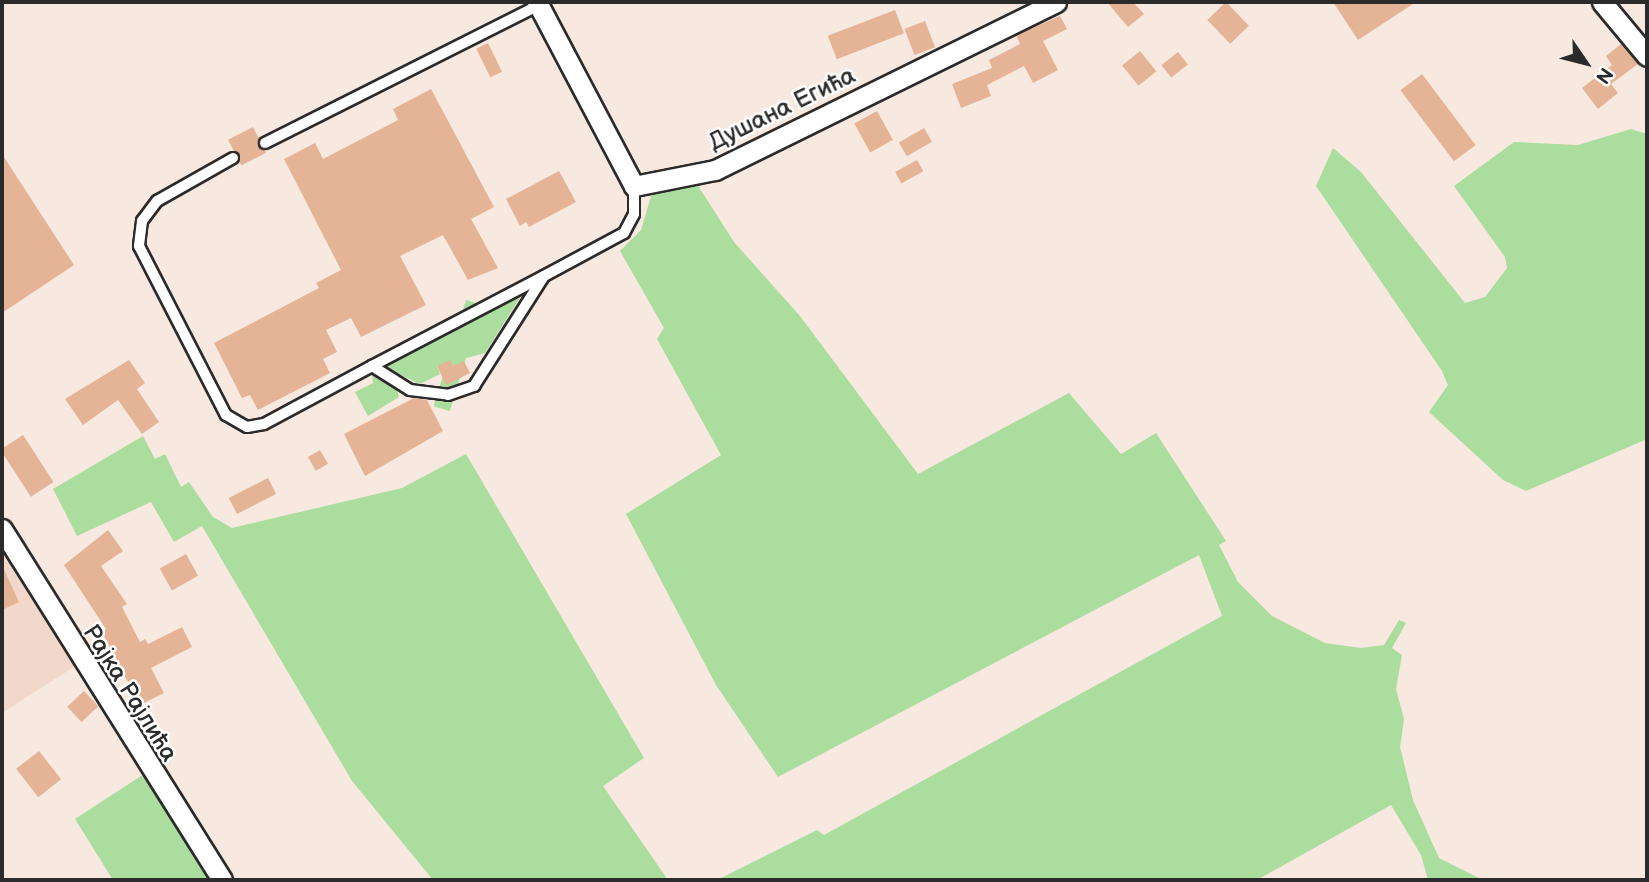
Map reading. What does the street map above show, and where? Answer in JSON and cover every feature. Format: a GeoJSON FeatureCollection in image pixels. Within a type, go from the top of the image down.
{"type":"FeatureCollection","features":[{"type":"Feature","properties":{"kind":"street","name":"Душана Егића"},"geometry":{"type":"LineString","coordinates":[[634,186],[715,170],[1056,2]]}},
{"type":"Feature","properties":{"kind":"street"},"geometry":{"type":"LineString","coordinates":[[1602,2],[1647,56]]}},
{"type":"Feature","properties":{"kind":"street"},"geometry":{"type":"LineString","coordinates":[[538,3],[634,186]]}},
{"type":"Feature","properties":{"kind":"street","name":"Рајка Рајлића"},"geometry":{"type":"LineString","coordinates":[[2,529],[222,880]]}},
{"type":"Feature","properties":{"kind":"lane"},"geometry":{"type":"LineString","coordinates":[[265,143],[538,3]]}},
{"type":"Feature","properties":{"kind":"lane"},"geometry":{"type":"LineString","coordinates":[[233,158],[157,201],[139,233],[141,258],[221,408],[239,425],[264,424],[624,233],[634,214],[634,186]]}},
{"type":"Feature","properties":{"kind":"lane"},"geometry":{"type":"LineString","coordinates":[[372,366],[410,390],[448,395],[474,386],[544,276]]}},
{"type":"Feature","properties":{"kind":"shaded area"},"geometry":{"type":"Polygon","coordinates":[[[2,542],[80,663],[2,713],[2,542]]]}},
{"type":"Feature","properties":{"kind":"green space"},"geometry":{"type":"Polygon","coordinates":[[[1631,129],[1647,134],[1647,439],[1526,491],[1503,480],[1429,412],[1448,385],[1442,371],[1316,186],[1333,148],[1361,172],[1465,303],[1485,297],[1507,268],[1505,257],[1454,186],[1514,142],[1578,145],[1631,129]]]}},
{"type":"Feature","properties":{"kind":"green space"},"geometry":{"type":"Polygon","coordinates":[[[695,181],[734,242],[800,316],[918,474],[1069,393],[1121,454],[1156,433],[1226,541],[1219,545],[1238,582],[1272,616],[1325,643],[1361,648],[1384,645],[1399,620],[1406,623],[1392,648],[1402,655],[1396,689],[1404,719],[1400,747],[1413,800],[1439,858],[1483,880],[1428,880],[1421,855],[1391,805],[1257,880],[717,880],[817,830],[824,835],[1222,616],[1199,555],[778,777],[716,685],[626,514],[721,455],[657,339],[664,328],[620,251],[641,230],[652,193],[695,181]]]}},
{"type":"Feature","properties":{"kind":"green space"},"geometry":{"type":"Polygon","coordinates":[[[521,296],[485,353],[437,366],[440,374],[420,384],[382,366],[521,296]]]}},
{"type":"Feature","properties":{"kind":"green space"},"geometry":{"type":"Polygon","coordinates":[[[466,300],[482,305],[450,411],[434,406],[466,300]]]}},
{"type":"Feature","properties":{"kind":"green space"},"geometry":{"type":"Polygon","coordinates":[[[372,374],[397,390],[399,397],[368,416],[355,392],[373,383],[372,374]]]}},
{"type":"Feature","properties":{"kind":"green space"},"geometry":{"type":"Polygon","coordinates":[[[143,436],[155,459],[165,454],[181,487],[189,482],[213,517],[232,528],[402,488],[466,454],[644,758],[603,786],[668,880],[433,880],[352,781],[202,526],[174,542],[151,502],[77,536],[53,489],[143,436]]]}},
{"type":"Feature","properties":{"kind":"green space"},"geometry":{"type":"Polygon","coordinates":[[[144,774],[213,880],[113,880],[75,819],[144,774]]]}},
{"type":"Feature","properties":{"kind":"building"},"geometry":{"type":"Polygon","coordinates":[[[1107,2],[1133,2],[1144,14],[1128,27],[1107,2]]]}},
{"type":"Feature","properties":{"kind":"building"},"geometry":{"type":"Polygon","coordinates":[[[1226,2],[1249,26],[1230,44],[1207,20],[1226,2]]]}},
{"type":"Feature","properties":{"kind":"building"},"geometry":{"type":"Polygon","coordinates":[[[1333,2],[1416,2],[1358,40],[1333,2]]]}},
{"type":"Feature","properties":{"kind":"building"},"geometry":{"type":"Polygon","coordinates":[[[895,10],[904,33],[837,59],[828,36],[895,10]]]}},
{"type":"Feature","properties":{"kind":"building"},"geometry":{"type":"Polygon","coordinates":[[[1060,16],[1067,29],[1043,41],[1058,70],[1033,83],[1024,66],[987,85],[991,96],[961,108],[952,84],[992,68],[989,60],[1020,44],[1016,35],[1060,16]]]}},
{"type":"Feature","properties":{"kind":"building"},"geometry":{"type":"Polygon","coordinates":[[[925,21],[935,47],[914,55],[904,29],[925,21]]]}},
{"type":"Feature","properties":{"kind":"building"},"geometry":{"type":"Polygon","coordinates":[[[488,43],[502,72],[490,77],[476,49],[488,43]]]}},
{"type":"Feature","properties":{"kind":"building"},"geometry":{"type":"Polygon","coordinates":[[[1621,44],[1638,64],[1611,84],[1618,93],[1598,109],[1582,88],[1612,65],[1606,56],[1621,44]]]}},
{"type":"Feature","properties":{"kind":"building"},"geometry":{"type":"Polygon","coordinates":[[[1140,51],[1156,71],[1138,86],[1122,65],[1140,51]]]}},
{"type":"Feature","properties":{"kind":"building"},"geometry":{"type":"Polygon","coordinates":[[[1178,52],[1188,65],[1171,78],[1161,65],[1178,52]]]}},
{"type":"Feature","properties":{"kind":"building"},"geometry":{"type":"Polygon","coordinates":[[[1422,74],[1476,145],[1454,161],[1400,90],[1422,74]]]}},
{"type":"Feature","properties":{"kind":"building"},"geometry":{"type":"Polygon","coordinates":[[[431,89],[494,207],[471,219],[498,268],[468,280],[443,235],[400,256],[426,305],[361,337],[351,318],[326,330],[337,352],[323,359],[330,373],[258,410],[250,395],[242,398],[214,343],[319,288],[316,283],[341,270],[284,159],[315,143],[323,159],[398,120],[393,109],[431,89]]]}},
{"type":"Feature","properties":{"kind":"building"},"geometry":{"type":"Polygon","coordinates":[[[877,111],[893,140],[870,152],[854,124],[877,111]]]}},
{"type":"Feature","properties":{"kind":"building"},"geometry":{"type":"Polygon","coordinates":[[[253,127],[266,153],[241,166],[228,140],[253,127]]]}},
{"type":"Feature","properties":{"kind":"building"},"geometry":{"type":"Polygon","coordinates":[[[924,128],[932,142],[907,156],[899,142],[924,128]]]}},
{"type":"Feature","properties":{"kind":"building"},"geometry":{"type":"Polygon","coordinates":[[[2,154],[74,265],[2,313],[2,154]]]}},
{"type":"Feature","properties":{"kind":"building"},"geometry":{"type":"Polygon","coordinates":[[[917,160],[923,171],[901,183],[895,172],[917,160]]]}},
{"type":"Feature","properties":{"kind":"building"},"geometry":{"type":"Polygon","coordinates":[[[559,171],[576,202],[529,227],[526,222],[520,226],[506,199],[559,171]]]}},
{"type":"Feature","properties":{"kind":"building"},"geometry":{"type":"Polygon","coordinates":[[[129,360],[145,383],[137,389],[159,422],[142,434],[118,400],[83,425],[65,399],[129,360]]]}},
{"type":"Feature","properties":{"kind":"building"},"geometry":{"type":"Polygon","coordinates":[[[450,360],[453,366],[464,361],[470,373],[446,385],[437,366],[450,360]]]}},
{"type":"Feature","properties":{"kind":"building"},"geometry":{"type":"Polygon","coordinates":[[[414,398],[427,400],[443,431],[365,476],[344,434],[414,398]]]}},
{"type":"Feature","properties":{"kind":"building"},"geometry":{"type":"Polygon","coordinates":[[[23,435],[53,482],[31,497],[2,452],[2,449],[23,435]]]}},
{"type":"Feature","properties":{"kind":"building"},"geometry":{"type":"Polygon","coordinates":[[[320,450],[328,464],[316,471],[308,457],[320,450]]]}},
{"type":"Feature","properties":{"kind":"building"},"geometry":{"type":"Polygon","coordinates":[[[268,478],[276,494],[237,514],[229,498],[268,478]]]}},
{"type":"Feature","properties":{"kind":"building"},"geometry":{"type":"Polygon","coordinates":[[[108,530],[123,551],[101,566],[127,604],[122,607],[140,642],[145,639],[148,644],[182,627],[192,647],[151,668],[164,693],[140,705],[102,632],[106,629],[64,565],[108,530]]]}},
{"type":"Feature","properties":{"kind":"building"},"geometry":{"type":"Polygon","coordinates":[[[186,554],[198,576],[172,590],[160,569],[186,554]]]}},
{"type":"Feature","properties":{"kind":"building"},"geometry":{"type":"Polygon","coordinates":[[[2,565],[19,602],[2,610],[2,565]]]}},
{"type":"Feature","properties":{"kind":"building"},"geometry":{"type":"Polygon","coordinates":[[[84,691],[98,706],[82,722],[67,707],[84,691]]]}},
{"type":"Feature","properties":{"kind":"building"},"geometry":{"type":"Polygon","coordinates":[[[39,751],[61,779],[38,797],[16,769],[39,751]]]}}]}
